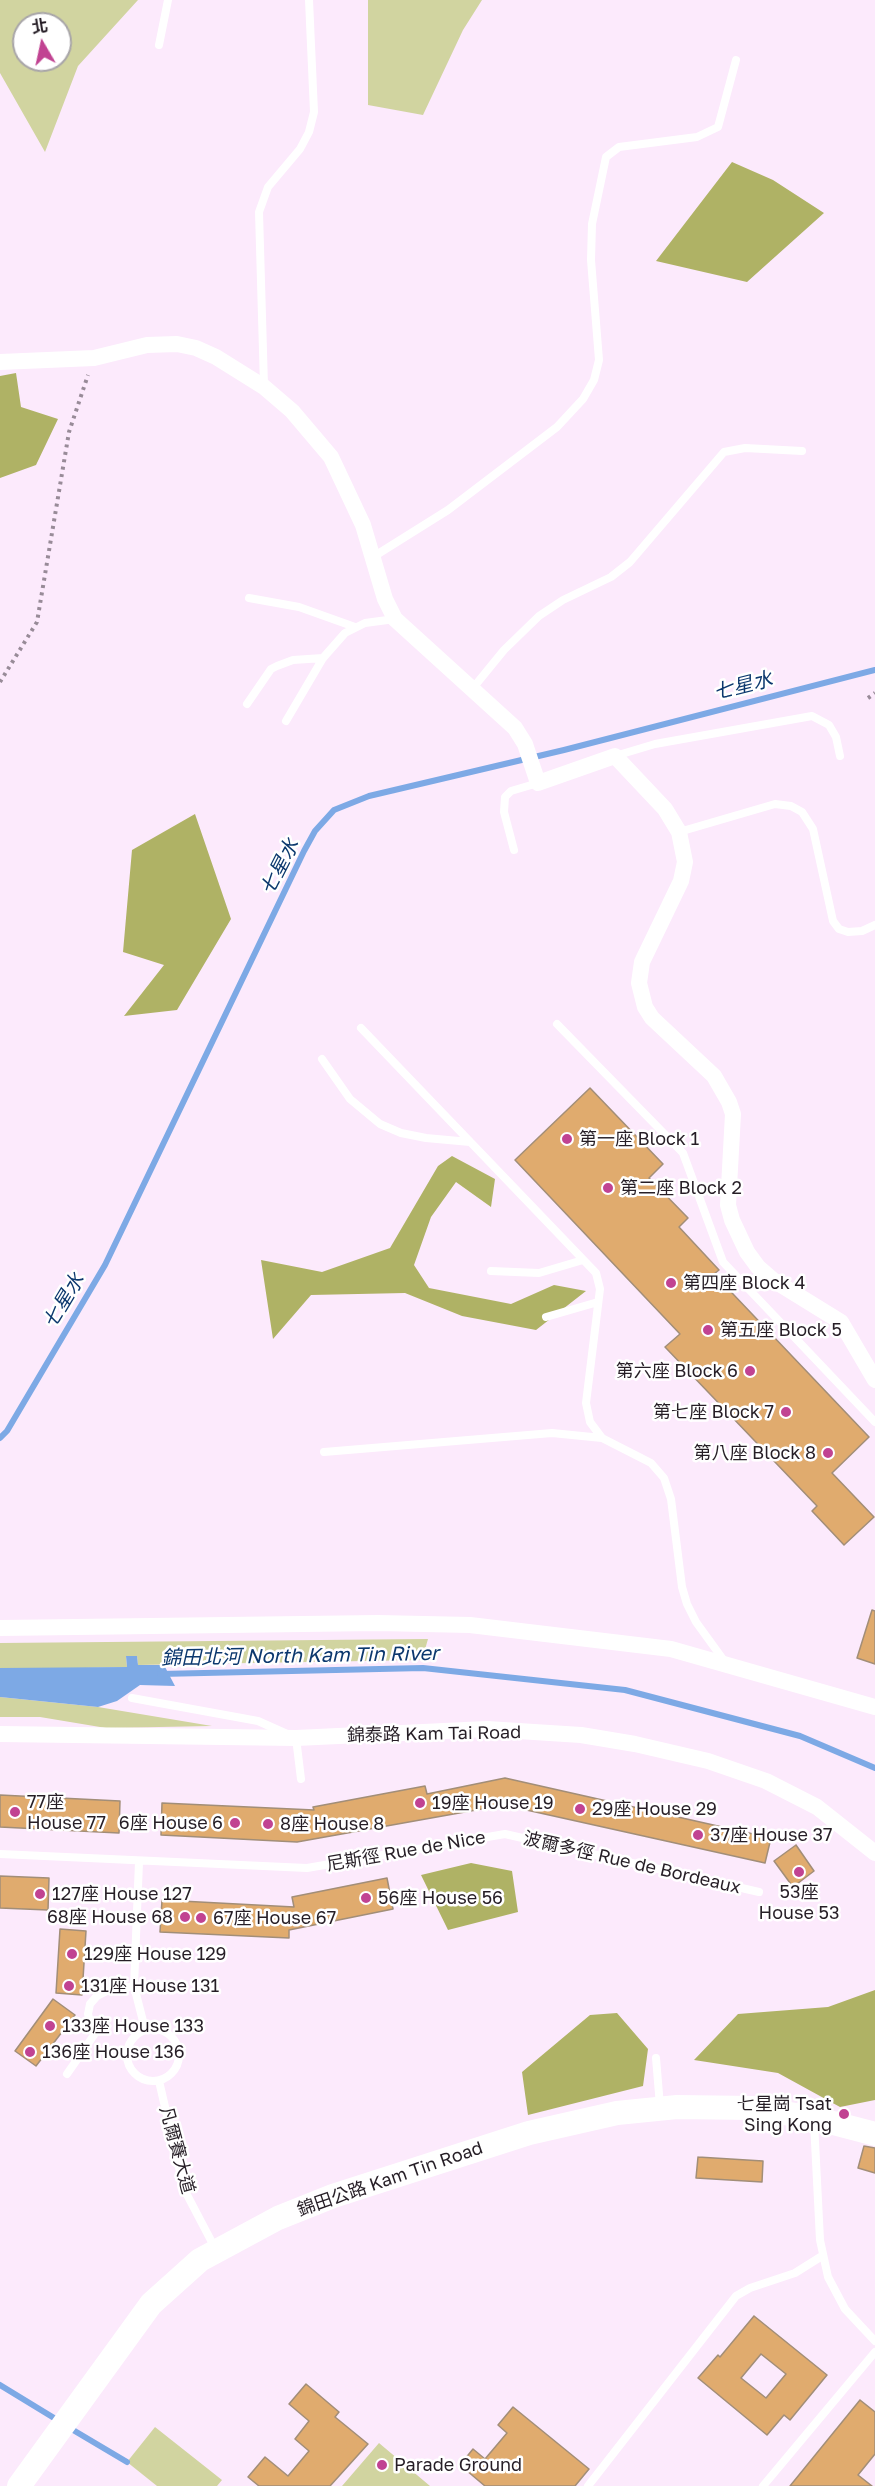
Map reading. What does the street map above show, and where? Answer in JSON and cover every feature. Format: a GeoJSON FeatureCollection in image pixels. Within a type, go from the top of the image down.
{"type":"FeatureCollection","features":[{"type":"Feature","properties":{"kind":"main road","name":"錦田公路 Kam Tin Road"},"geometry":{"type":"LineString","coordinates":[[19,2486],[151,2304],[184,2272],[216,2250],[305,2207],[529,2133],[591,2117],[660,2108],[754,2108],[814,2118],[875,2134]]}},
{"type":"Feature","properties":{"kind":"street"},"geometry":{"type":"LineString","coordinates":[[0,362],[94,358],[147,345],[177,344],[196,348],[216,357],[264,387],[291,411],[331,457],[363,525],[385,599],[395,619],[516,728],[525,744],[538,783],[615,756],[665,809],[679,832],[685,853],[681,881],[642,962],[640,993],[652,1018],[714,1077],[729,1102],[733,1114],[728,1204],[732,1220],[747,1252],[758,1267],[773,1280],[841,1322],[875,1380]]}},
{"type":"Feature","properties":{"kind":"street"},"geometry":{"type":"LineString","coordinates":[[0,1628],[378,1623],[470,1625],[671,1649],[875,1707]]}},
{"type":"Feature","properties":{"kind":"street","name":"錦泰路 Kam Tai Road"},"geometry":{"type":"LineString","coordinates":[[0,1734],[296,1738],[487,1729],[581,1735],[635,1744],[708,1761],[792,1793],[817,1808],[875,1853]]}},
{"type":"Feature","properties":{"kind":"lane"},"geometry":{"type":"LineString","coordinates":[[159,45],[168,0]]}},
{"type":"Feature","properties":{"kind":"lane"},"geometry":{"type":"LineString","coordinates":[[264,387],[260,212],[268,187],[304,141],[314,112],[309,0]]}},
{"type":"Feature","properties":{"kind":"lane"},"geometry":{"type":"LineString","coordinates":[[373,557],[448,510],[557,428],[583,399],[594,381],[598,360],[591,260],[592,224],[606,157],[619,147],[697,137],[718,127],[736,60]]}},
{"type":"Feature","properties":{"kind":"lane"},"geometry":{"type":"LineString","coordinates":[[473,688],[504,650],[539,616],[563,600],[611,577],[630,562],[724,452],[745,448],[802,451]]}},
{"type":"Feature","properties":{"kind":"lane"},"geometry":{"type":"LineString","coordinates":[[249,598],[299,608],[355,627]]}},
{"type":"Feature","properties":{"kind":"lane"},"geometry":{"type":"LineString","coordinates":[[286,721],[323,658],[345,633],[355,627],[395,619]]}},
{"type":"Feature","properties":{"kind":"lane"},"geometry":{"type":"LineString","coordinates":[[247,704],[271,669],[293,660],[323,658]]}},
{"type":"Feature","properties":{"kind":"lane"},"geometry":{"type":"LineString","coordinates":[[615,756],[655,744],[812,716],[829,724],[836,736],[840,756]]}},
{"type":"Feature","properties":{"kind":"lane"},"geometry":{"type":"LineString","coordinates":[[514,850],[504,812],[504,799],[511,791],[538,783]]}},
{"type":"Feature","properties":{"kind":"lane"},"geometry":{"type":"LineString","coordinates":[[679,832],[774,804],[802,812],[813,829],[833,921],[839,929],[848,932],[862,931],[875,925]]}},
{"type":"Feature","properties":{"kind":"lane"},"geometry":{"type":"LineString","coordinates":[[557,1024],[682,1153],[723,1262],[875,1422]]}},
{"type":"Feature","properties":{"kind":"lane"},"geometry":{"type":"LineString","coordinates":[[361,1028],[596,1273],[600,1289],[586,1403],[590,1422],[602,1438]]}},
{"type":"Feature","properties":{"kind":"lane"},"geometry":{"type":"LineString","coordinates":[[322,1059],[351,1099],[380,1124],[401,1133],[471,1143]]}},
{"type":"Feature","properties":{"kind":"lane"},"geometry":{"type":"LineString","coordinates":[[491,1271],[539,1273],[583,1260]]}},
{"type":"Feature","properties":{"kind":"lane"},"geometry":{"type":"LineString","coordinates":[[546,1317],[598,1302]]}},
{"type":"Feature","properties":{"kind":"lane"},"geometry":{"type":"LineString","coordinates":[[324,1452],[552,1433],[602,1438],[651,1463],[664,1478],[671,1499],[682,1587],[687,1604],[696,1622],[727,1665]]}},
{"type":"Feature","properties":{"kind":"lane"},"geometry":{"type":"LineString","coordinates":[[132,1698],[258,1721],[296,1738],[301,1779]]}},
{"type":"Feature","properties":{"kind":"lane","name":"尼斯徑 Rue de Nice"},"geometry":{"type":"LineString","coordinates":[[0,1854],[307,1868],[505,1834]]}},
{"type":"Feature","properties":{"kind":"lane","name":"波爾多徑 Rue de Bordeaux"},"geometry":{"type":"LineString","coordinates":[[505,1834],[759,1892]]}},
{"type":"Feature","properties":{"kind":"lane"},"geometry":{"type":"LineString","coordinates":[[140,1862],[134,1986],[145,2030]]}},
{"type":"Feature","properties":{"kind":"lane"},"geometry":{"type":"LineString","coordinates":[[67,2074],[94,2035],[88,2014],[90,2004],[107,1991],[134,1986]]}},
{"type":"Feature","properties":{"kind":"lane"},"geometry":{"type":"LineString","coordinates":[[154,2028],[170,2034],[179,2048],[178,2065],[173,2072],[159,2081],[150,2081],[134,2073],[126,2057],[131,2040],[145,2030],[154,2028]]}},
{"type":"Feature","properties":{"kind":"lane"},"geometry":{"type":"LineString","coordinates":[[656,2058],[660,2108]]}},
{"type":"Feature","properties":{"kind":"lane","name":"凡爾賽大道"},"geometry":{"type":"LineString","coordinates":[[159,2081],[184,2189],[216,2250]]}},
{"type":"Feature","properties":{"kind":"lane"},"geometry":{"type":"LineString","coordinates":[[814,2118],[822,2256],[835,2293],[845,2309],[875,2342]]}},
{"type":"Feature","properties":{"kind":"lane"},"geometry":{"type":"LineString","coordinates":[[588,2486],[736,2296],[750,2288],[784,2278],[822,2256]]}},
{"type":"Feature","properties":{"kind":"lane"},"geometry":{"type":"LineString","coordinates":[[763,2486],[875,2352]]}},
{"type":"Feature","properties":{"kind":"path"},"geometry":{"type":"LineString","coordinates":[[0,682],[37,621],[69,432],[94,358]]}},
{"type":"Feature","properties":{"kind":"path"},"geometry":{"type":"LineString","coordinates":[[868,698],[875,693]]}},
{"type":"Feature","properties":{"kind":"green space"},"geometry":{"type":"Polygon","coordinates":[[[0,0],[138,0],[78,66],[45,152],[0,73],[0,0]]]}},
{"type":"Feature","properties":{"kind":"green space"},"geometry":{"type":"Polygon","coordinates":[[[368,0],[482,0],[463,30],[423,115],[368,105],[368,0]]]}},
{"type":"Feature","properties":{"kind":"green space"},"geometry":{"type":"Polygon","coordinates":[[[732,162],[773,180],[824,213],[747,282],[656,261],[732,162]]]}},
{"type":"Feature","properties":{"kind":"green space"},"geometry":{"type":"Polygon","coordinates":[[[16,373],[21,407],[58,419],[36,465],[0,478],[0,376],[16,373]]]}},
{"type":"Feature","properties":{"kind":"green space"},"geometry":{"type":"Polygon","coordinates":[[[195,814],[231,919],[177,1010],[124,1016],[164,965],[123,952],[132,850],[195,814]]]}},
{"type":"Feature","properties":{"kind":"green space"},"geometry":{"type":"Polygon","coordinates":[[[452,1156],[495,1179],[491,1207],[456,1182],[431,1217],[414,1265],[429,1288],[511,1304],[554,1285],[586,1291],[536,1330],[462,1316],[405,1293],[311,1295],[273,1339],[261,1260],[322,1272],[390,1248],[438,1166],[452,1156]]]}},
{"type":"Feature","properties":{"kind":"green space"},"geometry":{"type":"Polygon","coordinates":[[[428,1639],[422,1660],[138,1665],[137,1656],[126,1656],[127,1667],[0,1670],[0,1643],[428,1639]]]}},
{"type":"Feature","properties":{"kind":"green space"},"geometry":{"type":"Polygon","coordinates":[[[0,1697],[98,1707],[212,1726],[106,1728],[40,1717],[0,1717],[0,1697]]]}},
{"type":"Feature","properties":{"kind":"green space"},"geometry":{"type":"Polygon","coordinates":[[[471,1863],[512,1871],[518,1912],[448,1930],[421,1875],[471,1863]]]}},
{"type":"Feature","properties":{"kind":"green space"},"geometry":{"type":"Polygon","coordinates":[[[875,1990],[875,2100],[840,2107],[778,2073],[694,2060],[738,2014],[828,2007],[875,1990]]]}},
{"type":"Feature","properties":{"kind":"green space"},"geometry":{"type":"Polygon","coordinates":[[[617,2013],[648,2049],[643,2086],[528,2115],[522,2072],[590,2015],[617,2013]]]}},
{"type":"Feature","properties":{"kind":"green space"},"geometry":{"type":"Polygon","coordinates":[[[155,2427],[222,2480],[217,2486],[157,2486],[127,2462],[155,2427]]]}},
{"type":"Feature","properties":{"kind":"green space","name":"Parade Ground"},"geometry":{"type":"Polygon","coordinates":[[[379,2443],[430,2486],[342,2486],[379,2443]]]}},
{"type":"Feature","properties":{"kind":"water"},"geometry":{"type":"Polygon","coordinates":[[[126,1656],[137,1656],[138,1665],[164,1665],[175,1686],[140,1685],[117,1701],[98,1707],[0,1697],[0,1668],[127,1667],[126,1656]]]}},
{"type":"Feature","properties":{"kind":"building"},"geometry":{"type":"Polygon","coordinates":[[[590,1088],[663,1164],[649,1178],[688,1218],[679,1227],[719,1270],[714,1274],[869,1437],[832,1473],[874,1517],[844,1545],[812,1511],[817,1506],[665,1347],[680,1334],[515,1160],[590,1088]]]}},
{"type":"Feature","properties":{"kind":"building"},"geometry":{"type":"Polygon","coordinates":[[[872,1610],[875,1611],[875,1664],[857,1658],[872,1610]]]}},
{"type":"Feature","properties":{"kind":"building"},"geometry":{"type":"Polygon","coordinates":[[[505,1778],[771,1838],[765,1863],[504,1805],[297,1842],[161,1835],[162,1803],[314,1810],[313,1807],[425,1786],[427,1794],[505,1778]]]}},
{"type":"Feature","properties":{"kind":"building"},"geometry":{"type":"Polygon","coordinates":[[[0,1795],[120,1801],[119,1833],[0,1827],[0,1795]]]}},
{"type":"Feature","properties":{"kind":"building"},"geometry":{"type":"Polygon","coordinates":[[[796,1845],[814,1871],[793,1887],[774,1861],[796,1845]]]}},
{"type":"Feature","properties":{"kind":"building"},"geometry":{"type":"Polygon","coordinates":[[[0,1876],[49,1878],[48,1910],[0,1908],[0,1876]]]}},
{"type":"Feature","properties":{"kind":"building"},"geometry":{"type":"Polygon","coordinates":[[[387,1878],[393,1909],[289,1930],[289,1938],[160,1932],[162,1900],[294,1907],[292,1897],[387,1878]]]}},
{"type":"Feature","properties":{"kind":"building"},"geometry":{"type":"Polygon","coordinates":[[[60,1929],[86,1931],[82,1995],[56,1993],[60,1929]]]}},
{"type":"Feature","properties":{"kind":"building"},"geometry":{"type":"Polygon","coordinates":[[[53,1999],[75,2015],[36,2066],[15,2051],[53,1999]]]}},
{"type":"Feature","properties":{"kind":"building"},"geometry":{"type":"Polygon","coordinates":[[[864,2146],[875,2148],[875,2173],[858,2168],[864,2146]]]}},
{"type":"Feature","properties":{"kind":"building"},"geometry":{"type":"Polygon","coordinates":[[[698,2157],[763,2161],[762,2182],[696,2178],[698,2157]]]}},
{"type":"Feature","properties":{"kind":"building"},"geometry":{"type":"Polygon","coordinates":[[[754,2316],[827,2375],[790,2420],[784,2415],[767,2435],[698,2378],[718,2355],[720,2357],[754,2316]],[[761,2354],[741,2378],[766,2398],[786,2374],[761,2354]]]}},
{"type":"Feature","properties":{"kind":"building"},"geometry":{"type":"Polygon","coordinates":[[[306,2384],[339,2412],[335,2417],[368,2444],[330,2486],[259,2486],[248,2477],[265,2457],[288,2476],[309,2451],[295,2439],[309,2421],[289,2404],[306,2384]]]}},
{"type":"Feature","properties":{"kind":"building"},"geometry":{"type":"Polygon","coordinates":[[[860,2400],[875,2412],[875,2454],[858,2475],[872,2486],[790,2486],[860,2400]]]}},
{"type":"Feature","properties":{"kind":"building"},"geometry":{"type":"Polygon","coordinates":[[[513,2407],[589,2469],[575,2486],[485,2486],[460,2465],[473,2449],[485,2459],[507,2433],[498,2425],[513,2407]]]}},
{"type":"Feature","properties":{"kind":"waterway","name":"七星水"},"geometry":{"type":"LineString","coordinates":[[0,1438],[7,1431],[105,1265],[304,851],[315,831],[334,810],[369,796],[564,750],[875,670]]}},
{"type":"Feature","properties":{"kind":"waterway","name":"錦田北河 North Kam Tin River"},"geometry":{"type":"LineString","coordinates":[[160,1674],[423,1668],[625,1690],[800,1736],[875,1768]]}},
{"type":"Feature","properties":{"kind":"waterway"},"geometry":{"type":"LineString","coordinates":[[0,2385],[59,2421]]}},
{"type":"Feature","properties":{"kind":"waterway"},"geometry":{"type":"LineString","coordinates":[[68,2427],[127,2462]]}},
{"type":"Feature","properties":{"kind":"place","name":"第一座 Block 1"},"geometry":{"type":"Point","coordinates":[567,1139]}},
{"type":"Feature","properties":{"kind":"place","name":"第二座 Block 2"},"geometry":{"type":"Point","coordinates":[608,1188]}},
{"type":"Feature","properties":{"kind":"place","name":"第四座 Block 4"},"geometry":{"type":"Point","coordinates":[671,1283]}},
{"type":"Feature","properties":{"kind":"place","name":"第五座 Block 5"},"geometry":{"type":"Point","coordinates":[708,1330]}},
{"type":"Feature","properties":{"kind":"place","name":"第六座 Block 6"},"geometry":{"type":"Point","coordinates":[750,1371]}},
{"type":"Feature","properties":{"kind":"place","name":"第七座 Block 7"},"geometry":{"type":"Point","coordinates":[786,1412]}},
{"type":"Feature","properties":{"kind":"place","name":"第八座 Block 8"},"geometry":{"type":"Point","coordinates":[828,1453]}},
{"type":"Feature","properties":{"kind":"place","name":"19座 House 19"},"geometry":{"type":"Point","coordinates":[420,1803]}},
{"type":"Feature","properties":{"kind":"place","name":"29座 House 29"},"geometry":{"type":"Point","coordinates":[580,1809]}},
{"type":"Feature","properties":{"kind":"place","name":"77座 House 77"},"geometry":{"type":"Point","coordinates":[15,1812]}},
{"type":"Feature","properties":{"kind":"place","name":"6座 House 6"},"geometry":{"type":"Point","coordinates":[235,1823]}},
{"type":"Feature","properties":{"kind":"place","name":"8座 House 8"},"geometry":{"type":"Point","coordinates":[268,1824]}},
{"type":"Feature","properties":{"kind":"place","name":"37座 House 37"},"geometry":{"type":"Point","coordinates":[698,1835]}},
{"type":"Feature","properties":{"kind":"place","name":"53座 House 53"},"geometry":{"type":"Point","coordinates":[799,1872]}},
{"type":"Feature","properties":{"kind":"place","name":"127座 House 127"},"geometry":{"type":"Point","coordinates":[40,1894]}},
{"type":"Feature","properties":{"kind":"place","name":"56座 House 56"},"geometry":{"type":"Point","coordinates":[366,1898]}},
{"type":"Feature","properties":{"kind":"place","name":"68座 House 68"},"geometry":{"type":"Point","coordinates":[185,1917]}},
{"type":"Feature","properties":{"kind":"place","name":"67座 House 67"},"geometry":{"type":"Point","coordinates":[201,1918]}},
{"type":"Feature","properties":{"kind":"place","name":"129座 House 129"},"geometry":{"type":"Point","coordinates":[72,1954]}},
{"type":"Feature","properties":{"kind":"place","name":"131座 House 131"},"geometry":{"type":"Point","coordinates":[69,1986]}},
{"type":"Feature","properties":{"kind":"place","name":"133座 House 133"},"geometry":{"type":"Point","coordinates":[50,2026]}},
{"type":"Feature","properties":{"kind":"place","name":"136座 House 136"},"geometry":{"type":"Point","coordinates":[30,2052]}},
{"type":"Feature","properties":{"kind":"place","name":"七星崗 Tsat Sing Kong"},"geometry":{"type":"Point","coordinates":[844,2114]}},
{"type":"Feature","properties":{"kind":"place","name":"Parade Ground"},"geometry":{"type":"Point","coordinates":[382,2465]}}]}
